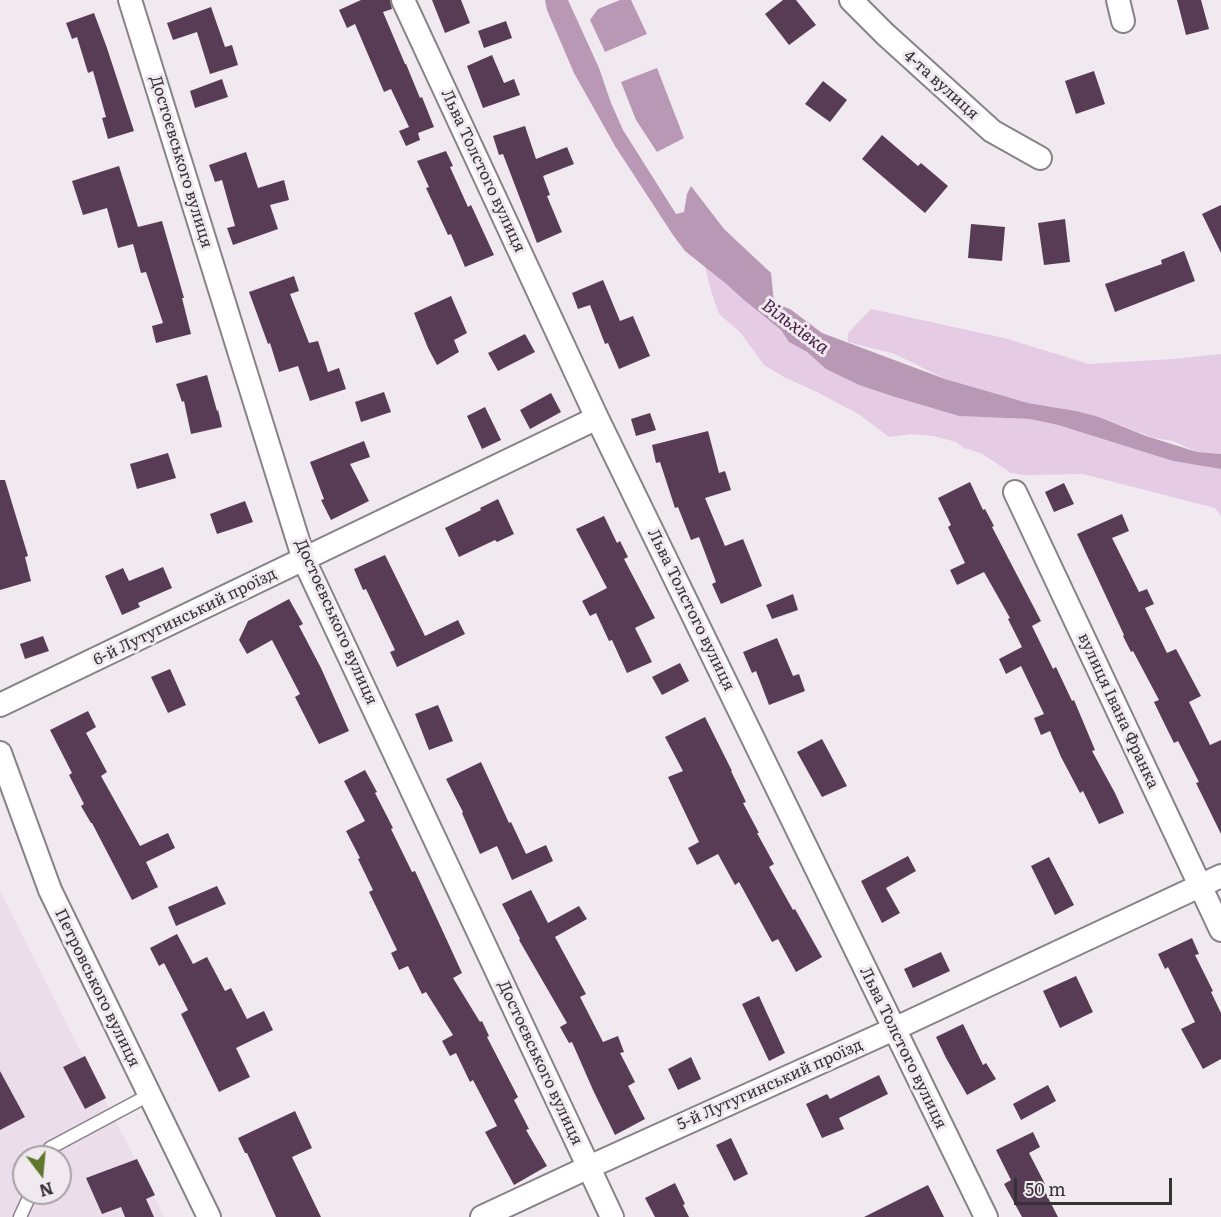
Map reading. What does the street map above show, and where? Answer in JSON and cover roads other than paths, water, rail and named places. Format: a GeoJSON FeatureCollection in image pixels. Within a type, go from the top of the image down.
{"type":"FeatureCollection","features":[{"type":"Feature","properties":{"kind":"street","name":"Достоєвського вулиця"},"geometry":{"type":"LineString","coordinates":[[130,0],[304,560],[612,1217]]}},
{"type":"Feature","properties":{"kind":"street","name":"Льва Толстого вулиця"},"geometry":{"type":"LineString","coordinates":[[403,0],[597,418],[986,1217]]}},
{"type":"Feature","properties":{"kind":"street","name":"4-та вулиця"},"geometry":{"type":"LineString","coordinates":[[851,0],[992,131],[1040,158]]}},
{"type":"Feature","properties":{"kind":"street","name":"6-й Лутугинський проїзд"},"geometry":{"type":"LineString","coordinates":[[0,705],[597,418]]}},
{"type":"Feature","properties":{"kind":"street","name":"вулиця Івана Франка"},"geometry":{"type":"LineString","coordinates":[[1016,492],[1221,930]]}},
{"type":"Feature","properties":{"kind":"street","name":"Петровського вулиця"},"geometry":{"type":"LineString","coordinates":[[0,753],[50,890],[209,1217]]}},
{"type":"Feature","properties":{"kind":"street","name":"5-й Лутугинський проїзд"},"geometry":{"type":"LineString","coordinates":[[482,1217],[894,1029],[1221,876]]}},
{"type":"Feature","properties":{"kind":"lane"},"geometry":{"type":"LineString","coordinates":[[56,1145],[149,1095]]}},
{"type":"Feature","properties":{"kind":"water","name":"Вільхівка"},"geometry":{"type":"Polygon","coordinates":[[[545,0],[568,0],[599,68],[623,130],[676,214],[684,212],[691,186],[724,229],[771,273],[774,303],[790,309],[822,333],[945,379],[1028,403],[1099,417],[1146,436],[1197,452],[1221,454],[1221,469],[1173,461],[1058,425],[1030,419],[959,416],[859,385],[826,369],[807,352],[789,342],[781,330],[685,251],[615,146],[574,73],[547,10],[545,0]]]}},
{"type":"Feature","properties":{"kind":"water"},"geometry":{"type":"Polygon","coordinates":[[[620,0],[631,0],[647,34],[605,52],[590,20],[598,9],[620,0]]]}},
{"type":"Feature","properties":{"kind":"water"},"geometry":{"type":"Polygon","coordinates":[[[657,68],[684,138],[657,152],[636,120],[621,82],[657,68]]]}}]}
